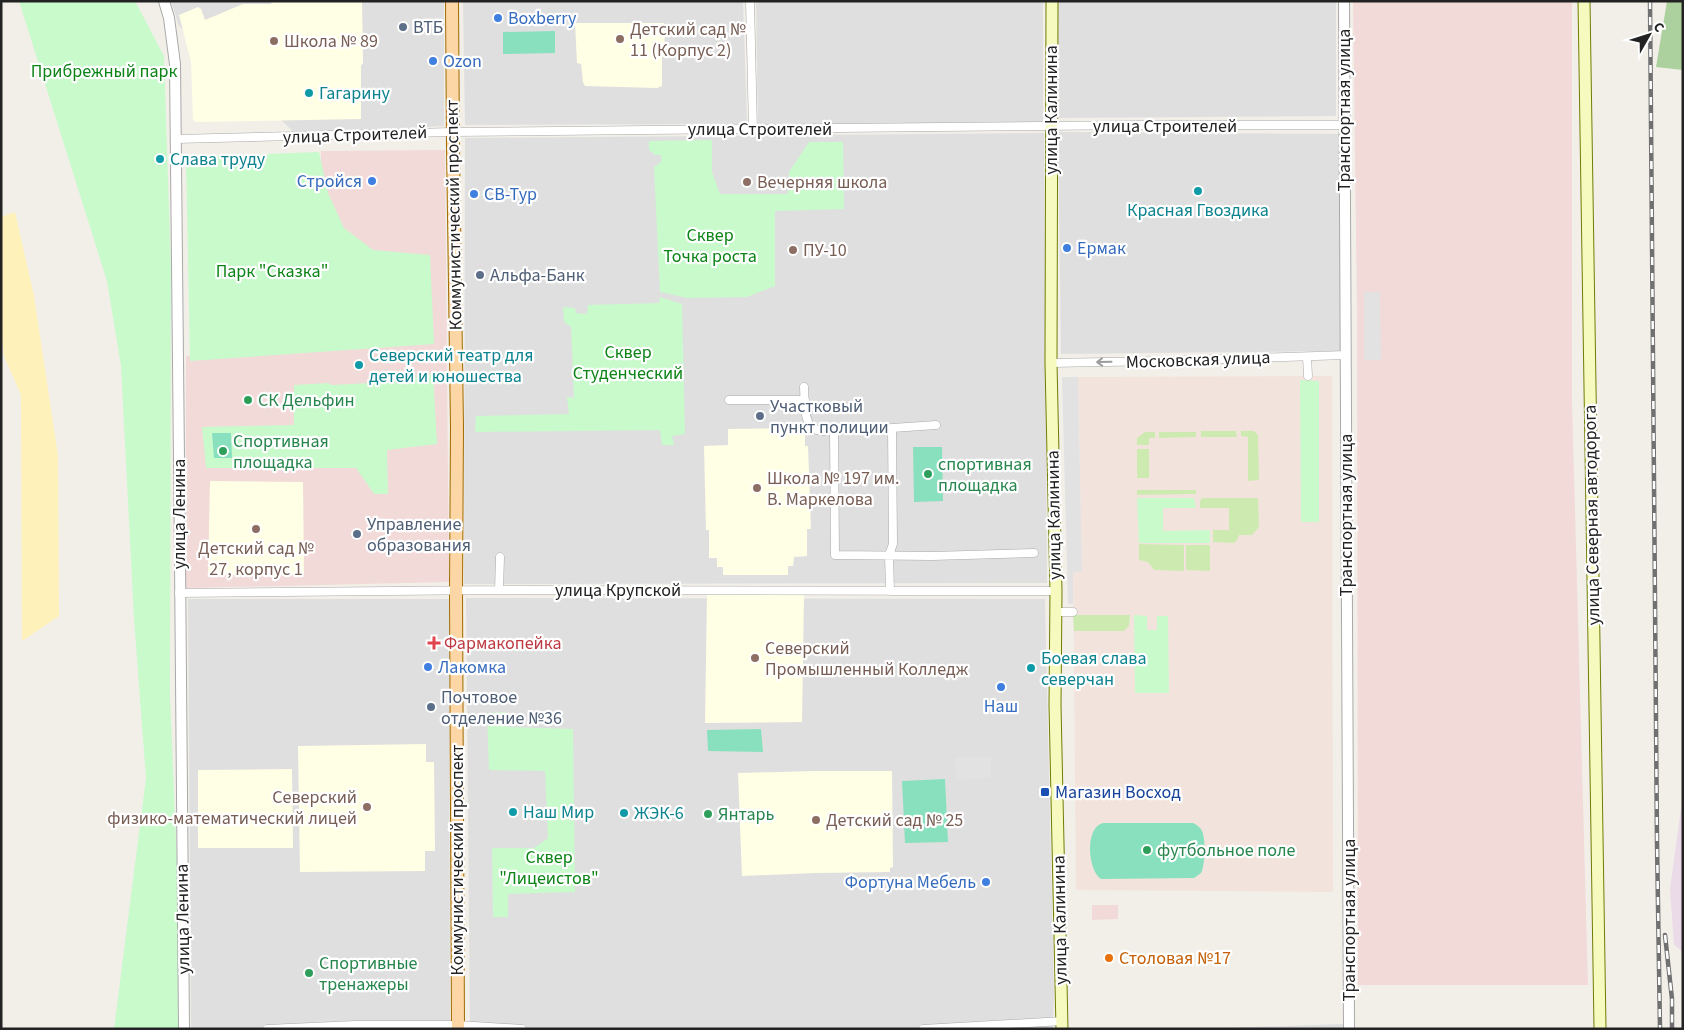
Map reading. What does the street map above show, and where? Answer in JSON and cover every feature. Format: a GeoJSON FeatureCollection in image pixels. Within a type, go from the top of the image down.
{"type":"FeatureCollection","features":[{"type":"Feature","properties":{"kind":"main road","name":"Коммунистический проспект"},"geometry":{"type":"LineString","coordinates":[[452,1],[452,132],[458,427],[456,591],[458,1027]]}},
{"type":"Feature","properties":{"kind":"main road","name":"улица Калинина"},"geometry":{"type":"LineString","coordinates":[[1052,1],[1051,363],[1056,591],[1055,715],[1063,1025]]}},
{"type":"Feature","properties":{"kind":"main road","name":"улица Северная автодорога"},"geometry":{"type":"LineString","coordinates":[[1584,1],[1600,1029]]}},
{"type":"Feature","properties":{"kind":"street","name":"улица Ленина"},"geometry":{"type":"LineString","coordinates":[[164,1],[170,18],[174,50],[176,139],[184,1029]]}},
{"type":"Feature","properties":{"kind":"street"},"geometry":{"type":"LineString","coordinates":[[750,1],[753,130]]}},
{"type":"Feature","properties":{"kind":"street","name":"Транспортная улица"},"geometry":{"type":"LineString","coordinates":[[1344,1],[1349,1029]]}},
{"type":"Feature","properties":{"kind":"street","name":"улица Строителей"},"geometry":{"type":"LineString","coordinates":[[176,139],[452,132],[1344,125]]}},
{"type":"Feature","properties":{"kind":"street","name":"Московская улица"},"geometry":{"type":"LineString","coordinates":[[1051,363],[1346,355]]}},
{"type":"Feature","properties":{"kind":"street"},"geometry":{"type":"LineString","coordinates":[[1308,357],[1308,376]]}},
{"type":"Feature","properties":{"kind":"street"},"geometry":{"type":"LineString","coordinates":[[804,387],[807,421],[812,429],[823,431],[936,425]]}},
{"type":"Feature","properties":{"kind":"street"},"geometry":{"type":"LineString","coordinates":[[730,400],[805,400]]}},
{"type":"Feature","properties":{"kind":"street"},"geometry":{"type":"LineString","coordinates":[[890,591],[892,428]]}},
{"type":"Feature","properties":{"kind":"street"},"geometry":{"type":"LineString","coordinates":[[834,430],[835,555],[1034,553]]}},
{"type":"Feature","properties":{"kind":"street"},"geometry":{"type":"LineString","coordinates":[[499,590],[500,558]]}},
{"type":"Feature","properties":{"kind":"street","name":"улица Крупской"},"geometry":{"type":"LineString","coordinates":[[179,593],[499,590],[1056,591]]}},
{"type":"Feature","properties":{"kind":"street"},"geometry":{"type":"LineString","coordinates":[[1056,612],[1074,612]]}},
{"type":"Feature","properties":{"kind":"street"},"geometry":{"type":"LineString","coordinates":[[267,1029],[355,1025],[522,1029]]}},
{"type":"Feature","properties":{"kind":"street"},"geometry":{"type":"LineString","coordinates":[[923,1029],[1063,1025]]}},
{"type":"Feature","properties":{"kind":"shaded area"},"geometry":{"type":"Polygon","coordinates":[[[171,1],[444,1],[444,126],[296,134],[179,26],[171,1]]]}},
{"type":"Feature","properties":{"kind":"shaded area","name":"Школа № 89"},"geometry":{"type":"Polygon","coordinates":[[[272,1],[362,1],[363,63],[361,66],[361,119],[195,122],[193,119],[191,62],[179,15],[198,7],[201,9],[205,20],[243,4],[271,4],[272,1]]]}},
{"type":"Feature","properties":{"kind":"shaded area"},"geometry":{"type":"Polygon","coordinates":[[[463,1],[743,1],[747,124],[465,125],[463,1]]]}},
{"type":"Feature","properties":{"kind":"shaded area"},"geometry":{"type":"Polygon","coordinates":[[[756,1],[1043,1],[1043,122],[758,126],[756,1]]]}},
{"type":"Feature","properties":{"kind":"shaded area"},"geometry":{"type":"Polygon","coordinates":[[[1057,1],[1336,1],[1336,116],[1058,118],[1057,1]]]}},
{"type":"Feature","properties":{"kind":"shaded area"},"geometry":{"type":"Polygon","coordinates":[[[1353,1],[1572,1],[1572,401],[1588,985],[1358,985],[1357,313],[1353,1]]]}},
{"type":"Feature","properties":{"kind":"shaded area","name":"Детский сад № 11 (Корпус 2)"},"geometry":{"type":"Polygon","coordinates":[[[575,23],[664,23],[665,56],[662,57],[662,86],[657,88],[585,86],[581,64],[577,63],[575,23]]]}},
{"type":"Feature","properties":{"kind":"shaded area"},"geometry":{"type":"Polygon","coordinates":[[[1058,132],[1342,134],[1342,351],[1061,354],[1058,132]]]}},
{"type":"Feature","properties":{"kind":"shaded area"},"geometry":{"type":"Polygon","coordinates":[[[1044,133],[1047,583],[464,584],[465,138],[1044,133]]]}},
{"type":"Feature","properties":{"kind":"shaded area"},"geometry":{"type":"Polygon","coordinates":[[[445,150],[449,582],[186,588],[186,356],[321,344],[321,151],[445,150]]]}},
{"type":"Feature","properties":{"kind":"shaded area"},"geometry":{"type":"Polygon","coordinates":[[[1224,202],[1224,216],[1193,216],[1193,203],[1224,202]]]}},
{"type":"Feature","properties":{"kind":"shaded area"},"geometry":{"type":"Polygon","coordinates":[[[1364,292],[1380,292],[1381,360],[1364,360],[1364,292]]]}},
{"type":"Feature","properties":{"kind":"shaded area"},"geometry":{"type":"Polygon","coordinates":[[[1332,376],[1333,892],[1076,890],[1073,571],[1082,571],[1078,377],[1332,376]]]}},
{"type":"Feature","properties":{"kind":"shaded area"},"geometry":{"type":"Polygon","coordinates":[[[1062,377],[1078,377],[1082,571],[1073,572],[1073,604],[1068,604],[1062,377]]]}},
{"type":"Feature","properties":{"kind":"shaded area","name":"Школа № 197 им. В. Маркелова"},"geometry":{"type":"Polygon","coordinates":[[[805,428],[805,446],[808,446],[811,529],[807,529],[807,556],[794,557],[793,566],[788,566],[788,575],[723,575],[723,567],[717,567],[717,558],[709,558],[709,530],[706,530],[704,446],[728,445],[728,429],[805,428]]]}},
{"type":"Feature","properties":{"kind":"shaded area","name":"Детский сад № 27, корпус 1"},"geometry":{"type":"Polygon","coordinates":[[[210,481],[303,482],[304,575],[208,575],[210,481]]]}},
{"type":"Feature","properties":{"kind":"shaded area","name":"Северский Промышленный Колледж"},"geometry":{"type":"Polygon","coordinates":[[[707,594],[804,594],[802,722],[705,723],[707,594]]]}},
{"type":"Feature","properties":{"kind":"shaded area"},"geometry":{"type":"Polygon","coordinates":[[[466,598],[1045,599],[1054,994],[1053,1029],[470,1029],[466,598]]]}},
{"type":"Feature","properties":{"kind":"shaded area"},"geometry":{"type":"Polygon","coordinates":[[[188,599],[449,599],[450,1029],[191,1029],[188,599]]]}},
{"type":"Feature","properties":{"kind":"shaded area","name":"Северский физико-математический лицей"},"geometry":{"type":"Polygon","coordinates":[[[426,744],[426,762],[434,762],[435,851],[425,851],[425,871],[300,872],[298,746],[426,744]]]}},
{"type":"Feature","properties":{"kind":"shaded area"},"geometry":{"type":"Polygon","coordinates":[[[991,757],[991,778],[956,780],[955,758],[991,757]]]}},
{"type":"Feature","properties":{"kind":"shaded area"},"geometry":{"type":"Polygon","coordinates":[[[292,769],[293,848],[198,848],[198,770],[292,769]]]}},
{"type":"Feature","properties":{"kind":"shaded area","name":"Детский сад № 25"},"geometry":{"type":"Polygon","coordinates":[[[892,771],[893,867],[890,868],[890,872],[742,876],[738,773],[892,771]]]}},
{"type":"Feature","properties":{"kind":"shaded area"},"geometry":{"type":"Polygon","coordinates":[[[1683,794],[1683,952],[1674,945],[1670,889],[1683,794]]]}},
{"type":"Feature","properties":{"kind":"shaded area"},"geometry":{"type":"Polygon","coordinates":[[[1092,905],[1118,905],[1118,919],[1092,920],[1092,905]]]}},
{"type":"Feature","properties":{"kind":"shaded area"},"geometry":{"type":"Polygon","coordinates":[[[1343,1024],[1343,1029],[1191,1029],[1343,1024]]]}},
{"type":"Feature","properties":{"kind":"green space","name":"Прибрежный парк"},"geometry":{"type":"Polygon","coordinates":[[[19,1],[135,1],[164,56],[171,270],[170,696],[177,865],[178,1029],[114,1029],[146,778],[134,619],[121,366],[107,281],[19,1]]]}},
{"type":"Feature","properties":{"kind":"green space"},"geometry":{"type":"Polygon","coordinates":[[[1667,1],[1683,1],[1683,70],[1656,67],[1667,1]]]}},
{"type":"Feature","properties":{"kind":"green space"},"geometry":{"type":"Polygon","coordinates":[[[555,31],[555,53],[503,54],[503,32],[555,31]]]}},
{"type":"Feature","properties":{"kind":"green space","name":"Сквер Точка роста"},"geometry":{"type":"Polygon","coordinates":[[[712,140],[712,172],[720,194],[788,194],[789,172],[809,142],[843,142],[844,209],[775,211],[775,286],[747,297],[688,298],[660,292],[654,167],[661,162],[661,155],[655,155],[649,150],[649,141],[712,140]]]}},
{"type":"Feature","properties":{"kind":"green space","name":"Парк \"Сказка\""},"geometry":{"type":"Polygon","coordinates":[[[319,152],[328,193],[344,228],[373,250],[430,255],[434,344],[190,361],[186,157],[319,152]]]}},
{"type":"Feature","properties":{"kind":"green space","name":"Сквер Студенческий"},"geometry":{"type":"Polygon","coordinates":[[[660,297],[682,304],[685,434],[672,436],[674,445],[662,445],[660,430],[475,432],[476,416],[569,414],[567,397],[574,398],[571,327],[564,322],[563,307],[575,308],[576,313],[587,314],[588,305],[659,303],[660,297]]]}},
{"type":"Feature","properties":{"kind":"green space"},"geometry":{"type":"Polygon","coordinates":[[[433,374],[437,444],[387,450],[388,494],[374,494],[356,468],[206,468],[202,427],[294,425],[294,385],[389,382],[433,374]]]}},
{"type":"Feature","properties":{"kind":"green space"},"geometry":{"type":"Polygon","coordinates":[[[1300,380],[1319,381],[1319,522],[1301,522],[1300,380]]]}},
{"type":"Feature","properties":{"kind":"green space"},"geometry":{"type":"Polygon","coordinates":[[[1201,431],[1236,431],[1237,437],[1201,437],[1201,431]]]}},
{"type":"Feature","properties":{"kind":"green space"},"geometry":{"type":"Polygon","coordinates":[[[1241,431],[1254,431],[1258,435],[1259,480],[1248,481],[1248,437],[1241,436],[1241,431]]]}},
{"type":"Feature","properties":{"kind":"green space"},"geometry":{"type":"Polygon","coordinates":[[[1145,432],[1155,432],[1155,438],[1149,438],[1149,445],[1137,445],[1137,438],[1145,432]]]}},
{"type":"Feature","properties":{"kind":"green space"},"geometry":{"type":"Polygon","coordinates":[[[1159,432],[1196,432],[1196,437],[1159,438],[1159,432]]]}},
{"type":"Feature","properties":{"kind":"green space","name":"Спортивная площадка"},"geometry":{"type":"Polygon","coordinates":[[[212,433],[231,433],[232,458],[214,458],[212,433]]]}},
{"type":"Feature","properties":{"kind":"green space","name":"спортивная площадка"},"geometry":{"type":"Polygon","coordinates":[[[913,447],[942,447],[943,501],[914,502],[913,447]]]}},
{"type":"Feature","properties":{"kind":"green space"},"geometry":{"type":"Polygon","coordinates":[[[1137,449],[1149,449],[1149,478],[1137,478],[1137,449]]]}},
{"type":"Feature","properties":{"kind":"green space"},"geometry":{"type":"Polygon","coordinates":[[[1137,490],[1196,490],[1196,494],[1137,495],[1137,490]]]}},
{"type":"Feature","properties":{"kind":"green space"},"geometry":{"type":"Polygon","coordinates":[[[1137,498],[1194,498],[1196,508],[1163,508],[1163,531],[1210,530],[1210,543],[1139,543],[1137,498]]]}},
{"type":"Feature","properties":{"kind":"green space"},"geometry":{"type":"Polygon","coordinates":[[[1202,498],[1258,498],[1259,527],[1252,535],[1239,535],[1234,543],[1213,542],[1213,530],[1229,530],[1229,508],[1200,508],[1202,498]]]}},
{"type":"Feature","properties":{"kind":"green space"},"geometry":{"type":"Polygon","coordinates":[[[1139,544],[1184,545],[1184,571],[1154,570],[1148,562],[1139,560],[1139,544]]]}},
{"type":"Feature","properties":{"kind":"green space"},"geometry":{"type":"Polygon","coordinates":[[[1186,545],[1210,545],[1210,571],[1186,570],[1186,545]]]}},
{"type":"Feature","properties":{"kind":"green space"},"geometry":{"type":"Polygon","coordinates":[[[1073,615],[1130,615],[1129,626],[1124,631],[1074,631],[1073,615]]]}},
{"type":"Feature","properties":{"kind":"green space"},"geometry":{"type":"Polygon","coordinates":[[[1134,615],[1147,616],[1147,630],[1157,630],[1157,616],[1168,616],[1169,693],[1135,693],[1134,615]]]}},
{"type":"Feature","properties":{"kind":"green space","name":"Сквер \"Лицеистов\""},"geometry":{"type":"Polygon","coordinates":[[[506,712],[507,727],[573,729],[575,892],[508,894],[508,917],[493,917],[492,848],[534,848],[548,838],[545,771],[489,770],[487,713],[506,712]]]}},
{"type":"Feature","properties":{"kind":"green space"},"geometry":{"type":"Polygon","coordinates":[[[761,729],[763,752],[708,751],[707,730],[761,729]]]}},
{"type":"Feature","properties":{"kind":"green space"},"geometry":{"type":"Polygon","coordinates":[[[945,779],[948,842],[905,843],[902,781],[945,779]]]}},
{"type":"Feature","properties":{"kind":"green space","name":"футбольное поле"},"geometry":{"type":"Polygon","coordinates":[[[1103,823],[1193,823],[1201,830],[1204,840],[1204,859],[1201,873],[1194,878],[1101,879],[1093,868],[1090,850],[1093,833],[1103,823]]]}},
{"type":"Feature","properties":{"kind":"sand"},"geometry":{"type":"Polygon","coordinates":[[[15,212],[34,296],[58,456],[59,616],[22,641],[21,395],[4,356],[1,332],[1,217],[15,212]]]}},
{"type":"Feature","properties":{"kind":"railway"},"geometry":{"type":"LineString","coordinates":[[1650,1],[1660,1029]]}},
{"type":"Feature","properties":{"kind":"railway"},"geometry":{"type":"LineString","coordinates":[[1665,935],[1672,999],[1672,1029]]}},
{"type":"Feature","properties":{"kind":"place","name":"Boxberry"},"geometry":{"type":"Point","coordinates":[498,18]}},
{"type":"Feature","properties":{"kind":"place","name":"ВТБ"},"geometry":{"type":"Point","coordinates":[403,27]}},
{"type":"Feature","properties":{"kind":"place","name":"Детский сад № 11 (Корпус 2)"},"geometry":{"type":"Point","coordinates":[620,39]}},
{"type":"Feature","properties":{"kind":"place","name":"Школа № 89"},"geometry":{"type":"Point","coordinates":[274,41]}},
{"type":"Feature","properties":{"kind":"place","name":"Ozon"},"geometry":{"type":"Point","coordinates":[433,61]}},
{"type":"Feature","properties":{"kind":"place","name":"Гагарину"},"geometry":{"type":"Point","coordinates":[309,93]}},
{"type":"Feature","properties":{"kind":"place","name":"Слава труду"},"geometry":{"type":"Point","coordinates":[160,159]}},
{"type":"Feature","properties":{"kind":"place","name":"Стройся"},"geometry":{"type":"Point","coordinates":[372,181]}},
{"type":"Feature","properties":{"kind":"place","name":"Вечерняя школа"},"geometry":{"type":"Point","coordinates":[747,182]}},
{"type":"Feature","properties":{"kind":"place","name":"Красная Гвоздика"},"geometry":{"type":"Point","coordinates":[1198,191]}},
{"type":"Feature","properties":{"kind":"place","name":"СВ-Тур"},"geometry":{"type":"Point","coordinates":[474,194]}},
{"type":"Feature","properties":{"kind":"place","name":"Ермак"},"geometry":{"type":"Point","coordinates":[1067,248]}},
{"type":"Feature","properties":{"kind":"place","name":"ПУ-10"},"geometry":{"type":"Point","coordinates":[793,250]}},
{"type":"Feature","properties":{"kind":"place","name":"Альфа-Банк"},"geometry":{"type":"Point","coordinates":[480,275]}},
{"type":"Feature","properties":{"kind":"place","name":"Северский театр для детей и юношества"},"geometry":{"type":"Point","coordinates":[359,365]}},
{"type":"Feature","properties":{"kind":"place","name":"СК Дельфин"},"geometry":{"type":"Point","coordinates":[248,400]}},
{"type":"Feature","properties":{"kind":"place","name":"Участковый пункт полиции"},"geometry":{"type":"Point","coordinates":[760,416]}},
{"type":"Feature","properties":{"kind":"place","name":"Спортивная площадка"},"geometry":{"type":"Point","coordinates":[223,451]}},
{"type":"Feature","properties":{"kind":"place","name":"спортивная площадка"},"geometry":{"type":"Point","coordinates":[928,474]}},
{"type":"Feature","properties":{"kind":"place","name":"Школа № 197 им. В. Маркелова"},"geometry":{"type":"Point","coordinates":[757,488]}},
{"type":"Feature","properties":{"kind":"place","name":"Детский сад № 27, корпус 1"},"geometry":{"type":"Point","coordinates":[256,529]}},
{"type":"Feature","properties":{"kind":"place","name":"Управление образования"},"geometry":{"type":"Point","coordinates":[357,534]}},
{"type":"Feature","properties":{"kind":"place","name":"Фармакопейка"},"geometry":{"type":"Point","coordinates":[434,643]}},
{"type":"Feature","properties":{"kind":"place","name":"Северский Промышленный Колледж"},"geometry":{"type":"Point","coordinates":[755,658]}},
{"type":"Feature","properties":{"kind":"place","name":"Лакомка"},"geometry":{"type":"Point","coordinates":[428,667]}},
{"type":"Feature","properties":{"kind":"place","name":"Боевая слава северчан"},"geometry":{"type":"Point","coordinates":[1031,668]}},
{"type":"Feature","properties":{"kind":"place","name":"Наш"},"geometry":{"type":"Point","coordinates":[1001,687]}},
{"type":"Feature","properties":{"kind":"place","name":"Почтовое отделение №36"},"geometry":{"type":"Point","coordinates":[431,707]}},
{"type":"Feature","properties":{"kind":"place","name":"Магазин Восход"},"geometry":{"type":"Point","coordinates":[1045,792]}},
{"type":"Feature","properties":{"kind":"place","name":"Северский физико-математический лицей"},"geometry":{"type":"Point","coordinates":[367,807]}},
{"type":"Feature","properties":{"kind":"place","name":"Наш Мир"},"geometry":{"type":"Point","coordinates":[513,812]}},
{"type":"Feature","properties":{"kind":"place","name":"ЖЭК-6"},"geometry":{"type":"Point","coordinates":[624,813]}},
{"type":"Feature","properties":{"kind":"place","name":"Янтарь"},"geometry":{"type":"Point","coordinates":[708,814]}},
{"type":"Feature","properties":{"kind":"place","name":"Детский сад № 25"},"geometry":{"type":"Point","coordinates":[816,820]}},
{"type":"Feature","properties":{"kind":"place","name":"футбольное поле"},"geometry":{"type":"Point","coordinates":[1147,850]}},
{"type":"Feature","properties":{"kind":"place","name":"Фортуна Мебель"},"geometry":{"type":"Point","coordinates":[986,882]}},
{"type":"Feature","properties":{"kind":"place","name":"Столовая №17"},"geometry":{"type":"Point","coordinates":[1109,958]}},
{"type":"Feature","properties":{"kind":"place","name":"Спортивные тренажеры"},"geometry":{"type":"Point","coordinates":[309,973]}}]}
